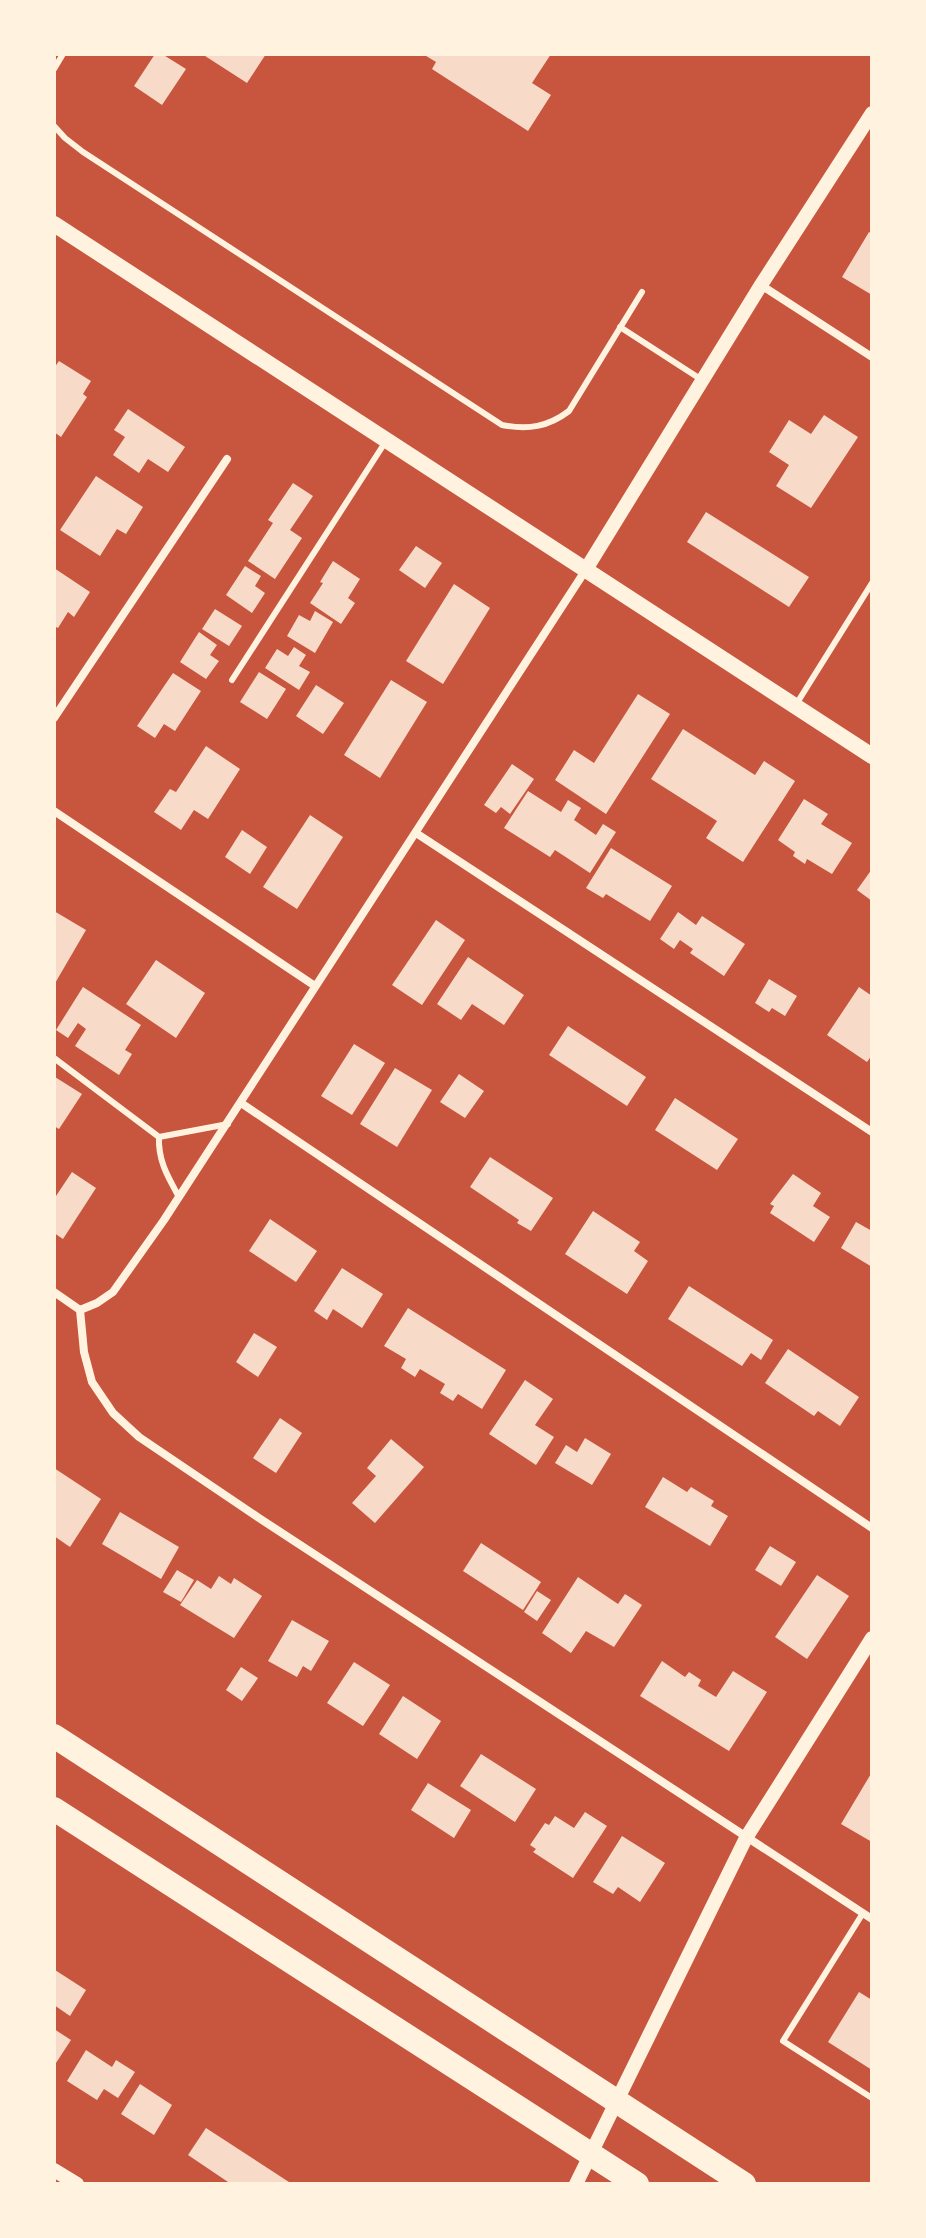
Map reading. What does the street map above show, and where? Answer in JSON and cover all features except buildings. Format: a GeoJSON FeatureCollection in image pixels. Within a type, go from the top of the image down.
{"type":"FeatureCollection","features":[{"type":"Feature","properties":{"kind":"highway"},"geometry":{"type":"LineString","coordinates":[[54,1736],[744,2184]]}},
{"type":"Feature","properties":{"kind":"highway"},"geometry":{"type":"LineString","coordinates":[[54,1809],[637,2184]]}},
{"type":"Feature","properties":{"kind":"main road"},"geometry":{"type":"LineString","coordinates":[[54,224],[872,756]]}},
{"type":"Feature","properties":{"kind":"street"},"geometry":{"type":"LineString","coordinates":[[80,1310],[113,1292],[228,1124],[585,571],[761,285],[872,113]]}},
{"type":"Feature","properties":{"kind":"street"},"geometry":{"type":"LineString","coordinates":[[761,285],[872,357]]}},
{"type":"Feature","properties":{"kind":"street"},"geometry":{"type":"LineString","coordinates":[[54,718],[227,459]]}},
{"type":"Feature","properties":{"kind":"street"},"geometry":{"type":"LineString","coordinates":[[54,811],[315,986]]}},
{"type":"Feature","properties":{"kind":"street"},"geometry":{"type":"LineString","coordinates":[[416,833],[872,1132]]}},
{"type":"Feature","properties":{"kind":"street"},"geometry":{"type":"LineString","coordinates":[[241,1103],[872,1528]]}},
{"type":"Feature","properties":{"kind":"street"},"geometry":{"type":"LineString","coordinates":[[54,1292],[80,1310],[84,1352],[92,1382],[113,1413],[139,1437],[872,1919]]}},
{"type":"Feature","properties":{"kind":"street"},"geometry":{"type":"LineString","coordinates":[[576,2184],[746,1838],[872,1638]]}},
{"type":"Feature","properties":{"kind":"street"},"geometry":{"type":"LineString","coordinates":[[54,2170],[77,2184]]}},
{"type":"Feature","properties":{"kind":"lane"},"geometry":{"type":"LineString","coordinates":[[54,69],[63,54]]}},
{"type":"Feature","properties":{"kind":"lane"},"geometry":{"type":"LineString","coordinates":[[54,126],[83,152],[502,425],[534,427],[558,419],[569,411],[642,292]]}},
{"type":"Feature","properties":{"kind":"lane"},"geometry":{"type":"LineString","coordinates":[[620,327],[702,380]]}},
{"type":"Feature","properties":{"kind":"lane"},"geometry":{"type":"LineString","coordinates":[[232,680],[386,441]]}},
{"type":"Feature","properties":{"kind":"lane"},"geometry":{"type":"LineString","coordinates":[[795,706],[872,583]]}},
{"type":"Feature","properties":{"kind":"lane"},"geometry":{"type":"LineString","coordinates":[[54,1058],[159,1137],[228,1124]]}},
{"type":"Feature","properties":{"kind":"lane"},"geometry":{"type":"LineString","coordinates":[[159,1137],[161,1163],[179,1197]]}},
{"type":"Feature","properties":{"kind":"lane"},"geometry":{"type":"LineString","coordinates":[[863,1913],[783,2041],[872,2098]]}}]}
